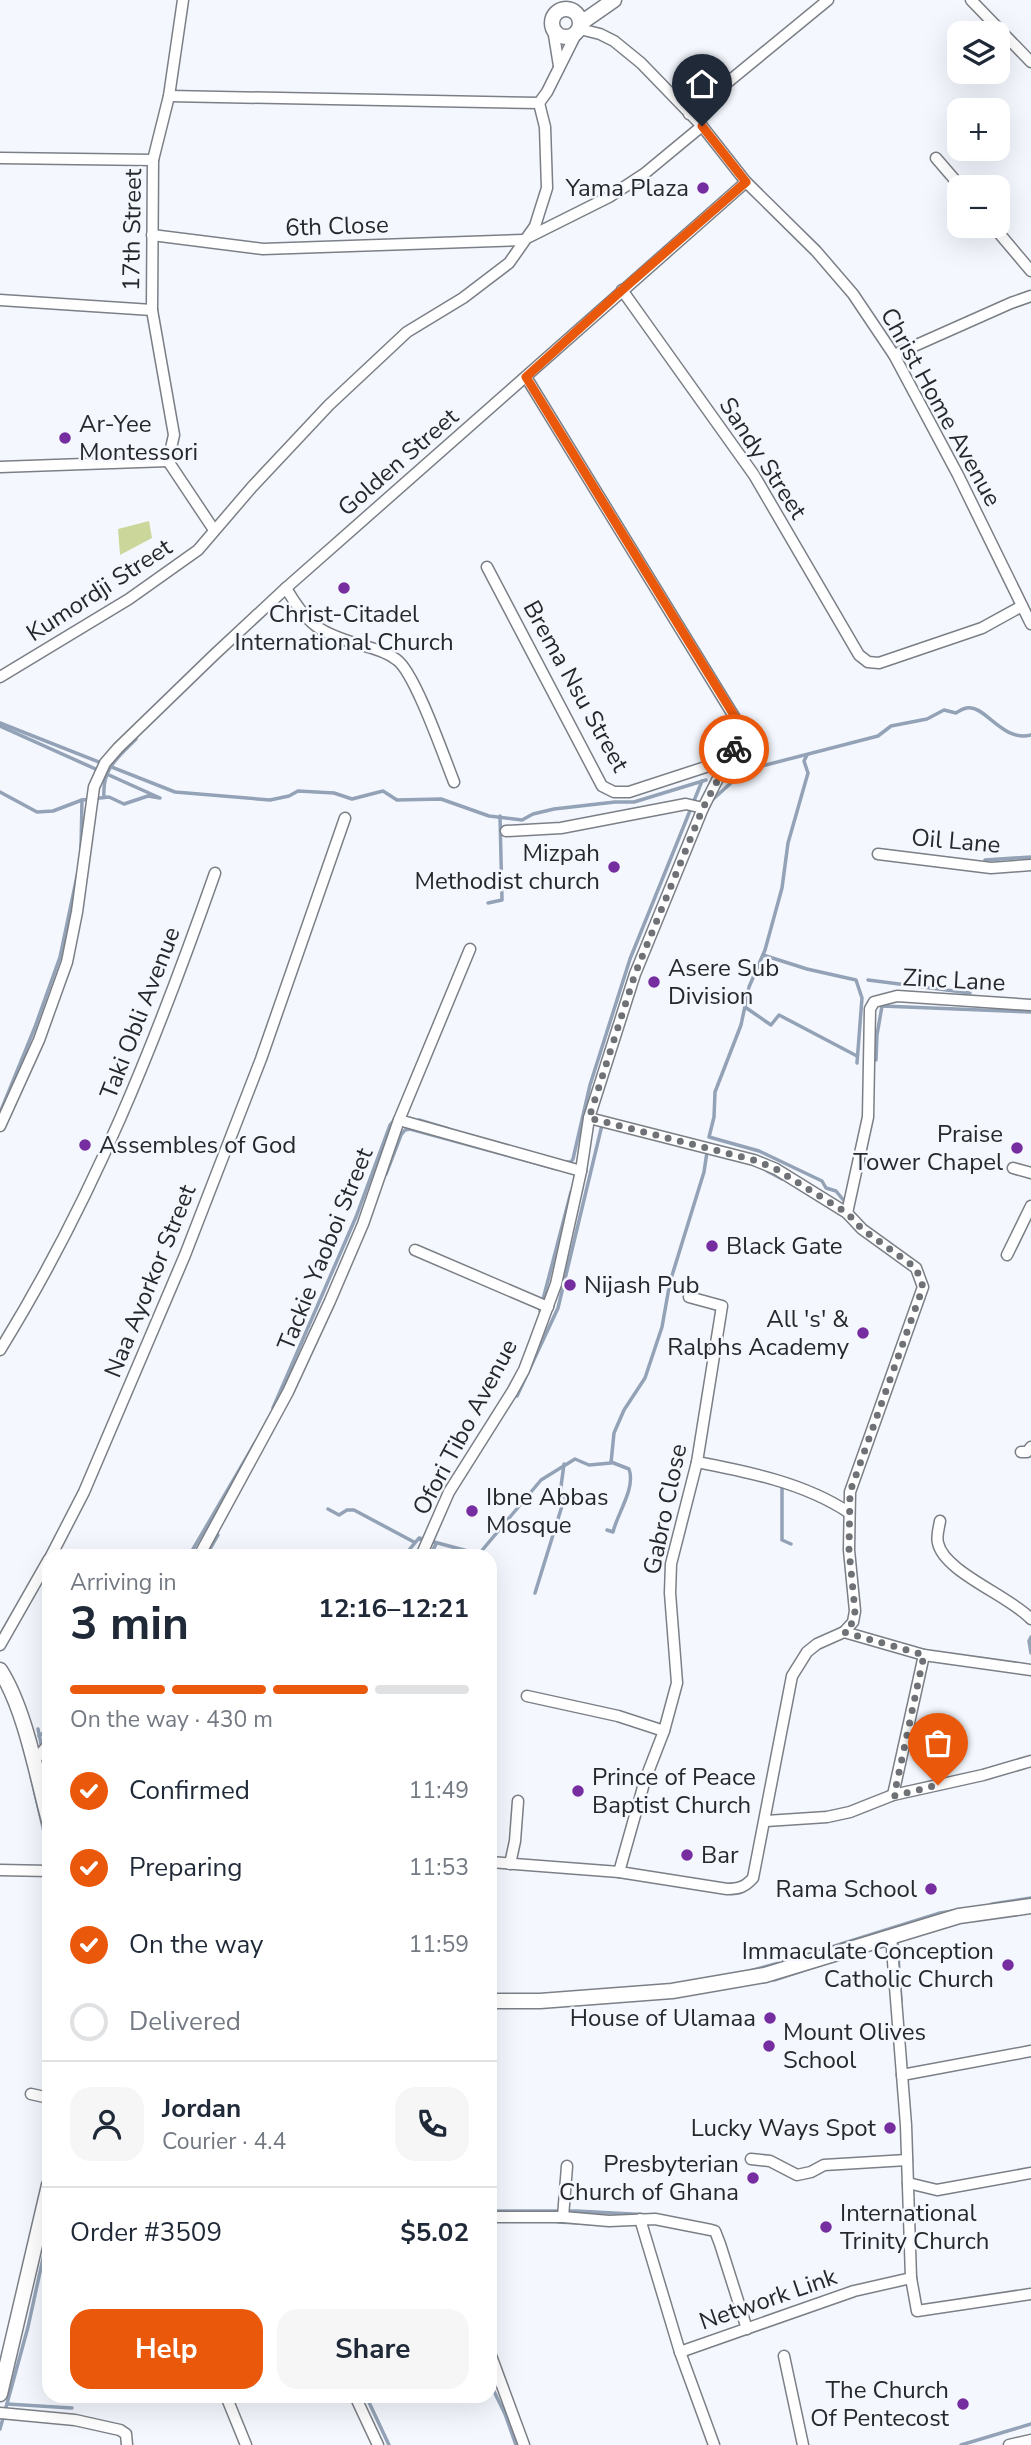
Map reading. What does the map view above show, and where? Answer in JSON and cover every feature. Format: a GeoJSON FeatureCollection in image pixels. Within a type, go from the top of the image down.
{"type":"FeatureCollection","features":[{"type":"Feature","properties":{"kind":"street","name":"17th Street"},"geometry":{"type":"LineString","coordinates":[[168,461],[174,435],[152,310],[153,160],[169,96],[183,0]]}},
{"type":"Feature","properties":{"kind":"street"},"geometry":{"type":"LineString","coordinates":[[553,0],[559,66]]}},
{"type":"Feature","properties":{"kind":"street"},"geometry":{"type":"LineString","coordinates":[[689,114],[828,0]]}},
{"type":"Feature","properties":{"kind":"street"},"geometry":{"type":"LineString","coordinates":[[971,0],[1031,62]]}},
{"type":"Feature","properties":{"kind":"street"},"geometry":{"type":"LineString","coordinates":[[553,23],[563,37],[574,18],[610,4]]}},
{"type":"Feature","properties":{"kind":"street"},"geometry":{"type":"LineString","coordinates":[[553,23],[559,10],[574,18]]}},
{"type":"Feature","properties":{"kind":"street"},"geometry":{"type":"LineString","coordinates":[[539,103],[559,66],[574,18]]}},
{"type":"Feature","properties":{"kind":"street","name":"Christ Home Avenue"},"geometry":{"type":"LineString","coordinates":[[574,18],[614,41],[641,63],[702,126],[746,182],[816,251],[853,294],[894,355],[958,475],[1031,624]]}},
{"type":"Feature","properties":{"kind":"street"},"geometry":{"type":"LineString","coordinates":[[169,96],[539,103]]}},
{"type":"Feature","properties":{"kind":"street"},"geometry":{"type":"LineString","coordinates":[[526,238],[547,188],[545,127],[539,103]]}},
{"type":"Feature","properties":{"kind":"street"},"geometry":{"type":"LineString","coordinates":[[526,238],[610,197],[644,174],[702,126]]}},
{"type":"Feature","properties":{"kind":"street"},"geometry":{"type":"LineString","coordinates":[[0,158],[153,160]]}},
{"type":"Feature","properties":{"kind":"street"},"geometry":{"type":"LineString","coordinates":[[936,158],[951,175]]}},
{"type":"Feature","properties":{"kind":"street","name":"Golden Street"},"geometry":{"type":"LineString","coordinates":[[0,1126],[39,1040],[67,962],[93,809],[94,787],[105,763],[214,655],[286,589],[746,182]]}},
{"type":"Feature","properties":{"kind":"street","name":"6th Close"},"geometry":{"type":"LineString","coordinates":[[152,235],[262,249],[526,238]]}},
{"type":"Feature","properties":{"kind":"street","name":"Kumordji Street"},"geometry":{"type":"LineString","coordinates":[[0,677],[129,599],[198,550],[329,405],[407,332],[463,298],[509,263],[526,238]]}},
{"type":"Feature","properties":{"kind":"street"},"geometry":{"type":"LineString","coordinates":[[1003,238],[1031,271]]}},
{"type":"Feature","properties":{"kind":"street","name":"Sandy Street"},"geometry":{"type":"LineString","coordinates":[[622,290],[754,475],[859,655],[868,662],[879,663],[982,628],[1022,606]]}},
{"type":"Feature","properties":{"kind":"street"},"geometry":{"type":"LineString","coordinates":[[894,355],[1031,296]]}},
{"type":"Feature","properties":{"kind":"street"},"geometry":{"type":"LineString","coordinates":[[0,300],[152,310]]}},
{"type":"Feature","properties":{"kind":"street","name":"Ofori Tibo Avenue"},"geometry":{"type":"LineString","coordinates":[[426,1546],[449,1492],[524,1370],[556,1284],[581,1171],[589,1118],[635,974],[703,808],[740,735],[740,725],[526,377]]}},
{"type":"Feature","properties":{"kind":"street"},"geometry":{"type":"LineString","coordinates":[[0,467],[168,461],[214,530]]}},
{"type":"Feature","properties":{"kind":"street","name":"Brema Nsu Street"},"geometry":{"type":"LineString","coordinates":[[487,567],[602,786],[614,792],[629,792],[727,760]]}},
{"type":"Feature","properties":{"kind":"street"},"geometry":{"type":"LineString","coordinates":[[286,589],[302,615],[321,631],[375,649],[397,660],[410,676],[454,782]]}},
{"type":"Feature","properties":{"kind":"street"},"geometry":{"type":"LineString","coordinates":[[506,831],[561,828],[686,804],[703,808]]}},
{"type":"Feature","properties":{"kind":"street","name":"Naa Ayorkor Street"},"geometry":{"type":"LineString","coordinates":[[54,1549],[84,1492],[185,1255],[261,1059],[345,818]]}},
{"type":"Feature","properties":{"kind":"street","name":"Oil Lane"},"geometry":{"type":"LineString","coordinates":[[878,854],[991,868],[1031,865]]}},
{"type":"Feature","properties":{"kind":"street","name":"Taki Obli Avenue"},"geometry":{"type":"LineString","coordinates":[[0,1350],[68,1232],[123,1115],[179,976],[215,873]]}},
{"type":"Feature","properties":{"kind":"street","name":"Tackie Yaoboi Street"},"geometry":{"type":"LineString","coordinates":[[203,1549],[304,1358],[363,1224],[399,1120],[470,949]]}},
{"type":"Feature","properties":{"kind":"street","name":"Zinc Lane"},"geometry":{"type":"LineString","coordinates":[[847,1213],[868,1117],[870,1009],[874,1002],[897,996],[1031,1005]]}},
{"type":"Feature","properties":{"kind":"street"},"geometry":{"type":"LineString","coordinates":[[497,1863],[619,1872],[737,1889],[746,1886],[754,1878],[792,1676],[807,1653],[817,1644],[844,1632],[853,1622],[855,1611],[848,1512],[850,1492],[923,1287],[916,1268],[862,1229],[847,1213],[776,1169],[754,1160],[589,1118]]}},
{"type":"Feature","properties":{"kind":"street"},"geometry":{"type":"LineString","coordinates":[[399,1120],[581,1171]]}},
{"type":"Feature","properties":{"kind":"street"},"geometry":{"type":"LineString","coordinates":[[1013,1168],[1031,1173]]}},
{"type":"Feature","properties":{"kind":"street"},"geometry":{"type":"LineString","coordinates":[[1007,1255],[1031,1206]]}},
{"type":"Feature","properties":{"kind":"street"},"geometry":{"type":"LineString","coordinates":[[415,1250],[548,1307]]}},
{"type":"Feature","properties":{"kind":"street","name":"Gabro Close"},"geometry":{"type":"LineString","coordinates":[[619,1872],[645,1780],[664,1731],[677,1683],[670,1593],[671,1564],[697,1462],[722,1306],[689,1297]]}},
{"type":"Feature","properties":{"kind":"street"},"geometry":{"type":"LineString","coordinates":[[697,1462],[749,1471],[809,1492],[848,1512]]}},
{"type":"Feature","properties":{"kind":"street"},"geometry":{"type":"LineString","coordinates":[[940,1521],[938,1545],[944,1556],[970,1578],[1020,1608],[1031,1619]]}},
{"type":"Feature","properties":{"kind":"street","name":"Naa Ayorkor Street"},"geometry":{"type":"LineString","coordinates":[[0,1645],[42,1571]]}},
{"type":"Feature","properties":{"kind":"street"},"geometry":{"type":"LineString","coordinates":[[844,1632],[924,1655],[1031,1670]]}},
{"type":"Feature","properties":{"kind":"street"},"geometry":{"type":"LineString","coordinates":[[894,1796],[924,1655]]}},
{"type":"Feature","properties":{"kind":"street"},"geometry":{"type":"LineString","coordinates":[[0,1670],[12,1692],[42,1793]]}},
{"type":"Feature","properties":{"kind":"street"},"geometry":{"type":"LineString","coordinates":[[527,1696],[618,1716],[664,1731]]}},
{"type":"Feature","properties":{"kind":"street"},"geometry":{"type":"LineString","coordinates":[[34,1761],[42,1752]]}},
{"type":"Feature","properties":{"kind":"street"},"geometry":{"type":"LineString","coordinates":[[765,1821],[827,1817],[850,1812],[894,1796],[1031,1761]]}},
{"type":"Feature","properties":{"kind":"street"},"geometry":{"type":"LineString","coordinates":[[510,1864],[519,1801]]}},
{"type":"Feature","properties":{"kind":"street"},"geometry":{"type":"LineString","coordinates":[[0,1870],[42,1871]]}},
{"type":"Feature","properties":{"kind":"street"},"geometry":{"type":"LineString","coordinates":[[497,2001],[540,2001],[685,1988],[765,1975],[959,1916],[1031,1906]]}},
{"type":"Feature","properties":{"kind":"street"},"geometry":{"type":"LineString","coordinates":[[891,1936],[902,2075],[911,2278],[916,2311],[1031,2294]]}},
{"type":"Feature","properties":{"kind":"street"},"geometry":{"type":"LineString","coordinates":[[902,2075],[1031,2051]]}},
{"type":"Feature","properties":{"kind":"street"},"geometry":{"type":"LineString","coordinates":[[31,2094],[42,2096]]}},
{"type":"Feature","properties":{"kind":"street"},"geometry":{"type":"LineString","coordinates":[[751,2159],[770,2161],[797,2175],[824,2165],[906,2160]]}},
{"type":"Feature","properties":{"kind":"street"},"geometry":{"type":"LineString","coordinates":[[563,2217],[567,2166]]}},
{"type":"Feature","properties":{"kind":"street"},"geometry":{"type":"LineString","coordinates":[[908,2183],[937,2190],[1031,2174]]}},
{"type":"Feature","properties":{"kind":"street"},"geometry":{"type":"LineString","coordinates":[[0,2394],[42,2216]]}},
{"type":"Feature","properties":{"kind":"street"},"geometry":{"type":"LineString","coordinates":[[497,2217],[563,2217],[609,2221],[640,2219],[673,2222],[715,2231],[747,2329]]}},
{"type":"Feature","properties":{"kind":"street"},"geometry":{"type":"LineString","coordinates":[[640,2219],[680,2352],[715,2445]]}},
{"type":"Feature","properties":{"kind":"street","name":"Network Link"},"geometry":{"type":"LineString","coordinates":[[680,2352],[854,2291],[911,2278]]}},
{"type":"Feature","properties":{"kind":"street"},"geometry":{"type":"LineString","coordinates":[[784,2356],[803,2445]]}},
{"type":"Feature","properties":{"kind":"street"},"geometry":{"type":"LineString","coordinates":[[497,2372],[524,2445]]}},
{"type":"Feature","properties":{"kind":"street"},"geometry":{"type":"LineString","coordinates":[[229,2403],[246,2445]]}},
{"type":"Feature","properties":{"kind":"street"},"geometry":{"type":"LineString","coordinates":[[358,2403],[377,2445]]}},
{"type":"Feature","properties":{"kind":"street"},"geometry":{"type":"LineString","coordinates":[[0,2413],[75,2420],[120,2430],[126,2434],[127,2445]]}},
{"type":"Feature","properties":{"kind":"street"},"geometry":{"type":"LineString","coordinates":[[1009,2445],[1031,2440]]}},
{"type":"Feature","properties":{"kind":"green space"},"geometry":{"type":"Polygon","coordinates":[[[149,521],[152,538],[120,555],[118,529],[149,521]]]}},
{"type":"Feature","properties":{"kind":"waterway"},"geometry":{"type":"LineString","coordinates":[[727,775],[878,736],[891,726],[927,719],[944,710],[956,713],[971,708],[1012,734],[1031,735]]}},
{"type":"Feature","properties":{"kind":"waterway"},"geometry":{"type":"LineString","coordinates":[[0,723],[175,792],[270,800],[298,791],[334,793],[352,799],[383,791],[397,800],[441,799],[489,816],[522,820],[554,809],[634,802],[706,780]]}},
{"type":"Feature","properties":{"kind":"waterway"},"geometry":{"type":"LineString","coordinates":[[0,726],[160,798],[148,796],[124,804],[109,797],[82,800],[53,811],[37,812],[0,792]]}},
{"type":"Feature","properties":{"kind":"waterway"},"geometry":{"type":"LineString","coordinates":[[104,797],[108,771],[136,739]]}},
{"type":"Feature","properties":{"kind":"waterway"},"geometry":{"type":"LineString","coordinates":[[807,755],[804,761],[808,773],[788,843],[782,888],[765,950],[749,987],[741,1025],[715,1092],[714,1117],[709,1137],[759,1151],[822,1181],[826,1188],[836,1191],[845,1202]]}},
{"type":"Feature","properties":{"kind":"waterway"},"geometry":{"type":"LineString","coordinates":[[711,801],[742,773]]}},
{"type":"Feature","properties":{"kind":"waterway"},"geometry":{"type":"LineString","coordinates":[[564,1162],[571,1162],[573,1159],[590,1085],[630,959],[702,781]]}},
{"type":"Feature","properties":{"kind":"waterway"},"geometry":{"type":"LineString","coordinates":[[81,848],[82,800]]}},
{"type":"Feature","properties":{"kind":"waterway"},"geometry":{"type":"LineString","coordinates":[[488,903],[502,900],[500,816]]}},
{"type":"Feature","properties":{"kind":"waterway"},"geometry":{"type":"LineString","coordinates":[[985,860],[1031,857]]}},
{"type":"Feature","properties":{"kind":"waterway"},"geometry":{"type":"LineString","coordinates":[[0,1113],[60,957],[77,876]]}},
{"type":"Feature","properties":{"kind":"waterway"},"geometry":{"type":"LineString","coordinates":[[763,955],[856,980],[862,998],[857,1063]]}},
{"type":"Feature","properties":{"kind":"waterway"},"geometry":{"type":"LineString","coordinates":[[868,980],[970,993]]}},
{"type":"Feature","properties":{"kind":"waterway"},"geometry":{"type":"LineString","coordinates":[[876,1060],[882,1006],[1031,1012]]}},
{"type":"Feature","properties":{"kind":"waterway"},"geometry":{"type":"LineString","coordinates":[[745,1007],[771,1025],[779,1015],[857,1056]]}},
{"type":"Feature","properties":{"kind":"waterway"},"geometry":{"type":"LineString","coordinates":[[273,1408],[356,1217],[390,1125],[395,1119]]}},
{"type":"Feature","properties":{"kind":"waterway"},"geometry":{"type":"LineString","coordinates":[[419,1120],[449,1129]]}},
{"type":"Feature","properties":{"kind":"waterway"},"geometry":{"type":"LineString","coordinates":[[517,1396],[558,1308],[602,1125]]}},
{"type":"Feature","properties":{"kind":"waterway"},"geometry":{"type":"LineString","coordinates":[[386,1174],[401,1135],[410,1129],[557,1169]]}},
{"type":"Feature","properties":{"kind":"waterway"},"geometry":{"type":"LineString","coordinates":[[483,1549],[541,1480],[575,1459],[589,1465],[611,1463],[614,1433],[624,1410],[645,1378],[662,1327],[670,1282],[704,1172],[707,1152]]}},
{"type":"Feature","properties":{"kind":"waterway"},"geometry":{"type":"LineString","coordinates":[[767,1171],[782,1179]]}},
{"type":"Feature","properties":{"kind":"waterway"},"geometry":{"type":"LineString","coordinates":[[540,1311],[571,1192]]}},
{"type":"Feature","properties":{"kind":"waterway"},"geometry":{"type":"LineString","coordinates":[[193,1549],[255,1443]]}},
{"type":"Feature","properties":{"kind":"waterway"},"geometry":{"type":"LineString","coordinates":[[607,1530],[613,1532],[630,1484],[629,1469],[611,1462]]}},
{"type":"Feature","properties":{"kind":"waterway"},"geometry":{"type":"LineString","coordinates":[[535,1593],[562,1506],[567,1499],[560,1494],[564,1464]]}},
{"type":"Feature","properties":{"kind":"waterway"},"geometry":{"type":"LineString","coordinates":[[782,1485],[782,1540],[791,1544]]}},
{"type":"Feature","properties":{"kind":"waterway"},"geometry":{"type":"LineString","coordinates":[[328,1509],[339,1515],[347,1510],[354,1510],[414,1542]]}},
{"type":"Feature","properties":{"kind":"waterway"},"geometry":{"type":"LineString","coordinates":[[210,1549],[218,1535]]}},
{"type":"Feature","properties":{"kind":"waterway"},"geometry":{"type":"LineString","coordinates":[[410,1549],[419,1538],[460,1549]]}},
{"type":"Feature","properties":{"kind":"waterway"},"geometry":{"type":"LineString","coordinates":[[434,1549],[436,1544]]}},
{"type":"Feature","properties":{"kind":"waterway"},"geometry":{"type":"LineString","coordinates":[[1031,1637],[1031,1653]]}},
{"type":"Feature","properties":{"kind":"waterway"},"geometry":{"type":"LineString","coordinates":[[38,1729],[42,1749]]}},
{"type":"Feature","properties":{"kind":"waterway"},"geometry":{"type":"LineString","coordinates":[[31,1776],[42,1823]]}},
{"type":"Feature","properties":{"kind":"waterway"},"geometry":{"type":"LineString","coordinates":[[992,1904],[1031,1898]]}},
{"type":"Feature","properties":{"kind":"waterway"},"geometry":{"type":"LineString","coordinates":[[746,1972],[953,1911]]}},
{"type":"Feature","properties":{"kind":"waterway"},"geometry":{"type":"LineString","coordinates":[[897,1940],[901,2001]]}},
{"type":"Feature","properties":{"kind":"waterway"},"geometry":{"type":"LineString","coordinates":[[774,1980],[826,1963]]}},
{"type":"Feature","properties":{"kind":"waterway"},"geometry":{"type":"LineString","coordinates":[[497,2211],[651,2215]]}},
{"type":"Feature","properties":{"kind":"waterway"},"geometry":{"type":"LineString","coordinates":[[558,2222],[596,2224]]}},
{"type":"Feature","properties":{"kind":"waterway"},"geometry":{"type":"LineString","coordinates":[[0,2429],[28,2327],[42,2263]]}},
{"type":"Feature","properties":{"kind":"waterway"},"geometry":{"type":"LineString","coordinates":[[497,2397],[516,2445]]}},
{"type":"Feature","properties":{"kind":"waterway"},"geometry":{"type":"LineString","coordinates":[[369,2403],[389,2445]]}},
{"type":"Feature","properties":{"kind":"waterway"},"geometry":{"type":"LineString","coordinates":[[7,2404],[72,2408]]}},
{"type":"Feature","properties":{"kind":"waterway"},"geometry":{"type":"LineString","coordinates":[[961,2445],[1031,2424]]}},
{"type":"Feature","properties":{"kind":"way so far"},"geometry":{"type":"LineString","coordinates":[[734,749],[703,808],[664,900],[635,974],[589,1118],[610,1121],[754,1160],[776,1169],[847,1213],[862,1229],[916,1268],[923,1287],[862,1453],[848,1502],[855,1611],[853,1622],[844,1632],[924,1655],[894,1796],[938,1785]]}},
{"type":"Feature","properties":{"kind":"place","name":"Yama Plaza"},"geometry":{"type":"Point","coordinates":[703,188]}},
{"type":"Feature","properties":{"kind":"place","name":"Ar-Yee Montessori"},"geometry":{"type":"Point","coordinates":[65,438]}},
{"type":"Feature","properties":{"kind":"place","name":"Christ-Citadel International Church"},"geometry":{"type":"Point","coordinates":[344,588]}},
{"type":"Feature","properties":{"kind":"place","name":"Mizpah Methodist church"},"geometry":{"type":"Point","coordinates":[614,867]}},
{"type":"Feature","properties":{"kind":"place","name":"Asere Sub Division"},"geometry":{"type":"Point","coordinates":[654,982]}},
{"type":"Feature","properties":{"kind":"place","name":"Assembles of God"},"geometry":{"type":"Point","coordinates":[85,1145]}},
{"type":"Feature","properties":{"kind":"place","name":"Praise Tower Chapel"},"geometry":{"type":"Point","coordinates":[1017,1148]}},
{"type":"Feature","properties":{"kind":"place","name":"Black Gate"},"geometry":{"type":"Point","coordinates":[712,1246]}},
{"type":"Feature","properties":{"kind":"place","name":"Nijash Pub"},"geometry":{"type":"Point","coordinates":[570,1285]}},
{"type":"Feature","properties":{"kind":"place","name":"All 's' & Ralphs Academy"},"geometry":{"type":"Point","coordinates":[863,1333]}},
{"type":"Feature","properties":{"kind":"place","name":"Ibne Abbas Mosque"},"geometry":{"type":"Point","coordinates":[472,1511]}},
{"type":"Feature","properties":{"kind":"place","name":"Prince of Peace Baptist Church"},"geometry":{"type":"Point","coordinates":[578,1791]}},
{"type":"Feature","properties":{"kind":"place","name":"Bar"},"geometry":{"type":"Point","coordinates":[687,1855]}},
{"type":"Feature","properties":{"kind":"place","name":"Rama School"},"geometry":{"type":"Point","coordinates":[931,1889]}},
{"type":"Feature","properties":{"kind":"place","name":"Immaculate Conception Catholic Church"},"geometry":{"type":"Point","coordinates":[1008,1965]}},
{"type":"Feature","properties":{"kind":"place","name":"House of Ulamaa"},"geometry":{"type":"Point","coordinates":[770,2018]}},
{"type":"Feature","properties":{"kind":"place","name":"Mount Olives School"},"geometry":{"type":"Point","coordinates":[769,2046]}},
{"type":"Feature","properties":{"kind":"place","name":"Lucky Ways Spot"},"geometry":{"type":"Point","coordinates":[890,2128]}},
{"type":"Feature","properties":{"kind":"place","name":"Presbyterian Church of Ghana"},"geometry":{"type":"Point","coordinates":[753,2178]}},
{"type":"Feature","properties":{"kind":"place","name":"International Trinity Church"},"geometry":{"type":"Point","coordinates":[826,2227]}},
{"type":"Feature","properties":{"kind":"place","name":"The Church Of Pentecost"},"geometry":{"type":"Point","coordinates":[963,2404]}},
{"type":"Feature","properties":{"kind":"route"},"geometry":{"type":"LineString","coordinates":[[702,126],[746,182],[526,377],[740,725],[738,743],[734,749]]}}]}
